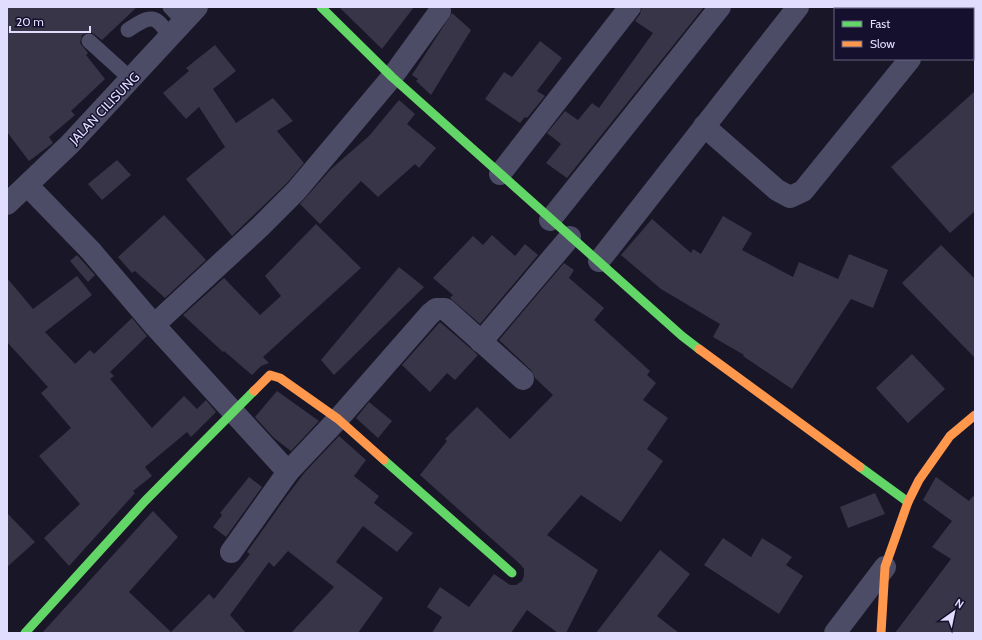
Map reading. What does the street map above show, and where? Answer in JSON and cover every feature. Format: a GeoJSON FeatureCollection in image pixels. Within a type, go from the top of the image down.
{"type":"FeatureCollection","features":[{"type":"Feature","properties":{"kind":"street"},"geometry":{"type":"LineString","coordinates":[[321,7],[392,77],[550,220],[599,261],[682,336],[908,502]]}},
{"type":"Feature","properties":{"kind":"street"},"geometry":{"type":"LineString","coordinates":[[500,174],[630,7]]}},
{"type":"Feature","properties":{"kind":"street"},"geometry":{"type":"LineString","coordinates":[[550,220],[720,7]]}},
{"type":"Feature","properties":{"kind":"street"},"geometry":{"type":"LineString","coordinates":[[599,261],[798,7]]}},
{"type":"Feature","properties":{"kind":"street"},"geometry":{"type":"LineString","coordinates":[[154,325],[260,227],[296,191],[392,77],[440,11]]}},
{"type":"Feature","properties":{"kind":"street","name":"JALAN CILISUNG"},"geometry":{"type":"LineString","coordinates":[[7,204],[28,186],[132,80],[180,18]]}},
{"type":"Feature","properties":{"kind":"street"},"geometry":{"type":"LineString","coordinates":[[704,126],[778,190],[790,197],[803,191],[909,60]]}},
{"type":"Feature","properties":{"kind":"street"},"geometry":{"type":"LineString","coordinates":[[28,186],[91,252],[154,325],[288,472]]}},
{"type":"Feature","properties":{"kind":"street"},"geometry":{"type":"LineString","coordinates":[[481,342],[570,237]]}},
{"type":"Feature","properties":{"kind":"street"},"geometry":{"type":"LineString","coordinates":[[231,552],[288,472],[338,419],[436,309],[445,309],[523,379]]}},
{"type":"Feature","properties":{"kind":"street"},"geometry":{"type":"LineString","coordinates":[[25,633],[145,501],[270,375],[280,378],[338,419],[512,573]]}},
{"type":"Feature","properties":{"kind":"street"},"geometry":{"type":"LineString","coordinates":[[881,633],[885,567],[908,502],[919,480],[950,436],[975,415]]}},
{"type":"Feature","properties":{"kind":"street"},"geometry":{"type":"LineString","coordinates":[[835,633],[885,567]]}},
{"type":"Feature","properties":{"kind":"lane"},"geometry":{"type":"LineString","coordinates":[[128,30],[143,20],[151,18],[162,23],[180,18]]}},
{"type":"Feature","properties":{"kind":"lane"},"geometry":{"type":"LineString","coordinates":[[89,41],[132,80]]}},
{"type":"Feature","properties":{"kind":"building"},"geometry":{"type":"Polygon","coordinates":[[[7,7],[137,7],[102,40],[91,32],[82,35],[80,43],[88,53],[86,55],[105,79],[71,111],[75,115],[49,137],[53,143],[29,161],[7,132],[7,7]]]}},
{"type":"Feature","properties":{"kind":"building"},"geometry":{"type":"Polygon","coordinates":[[[339,7],[414,7],[382,49],[339,7]]]}},
{"type":"Feature","properties":{"kind":"building"},"geometry":{"type":"Polygon","coordinates":[[[642,7],[704,7],[567,178],[546,163],[561,144],[547,133],[565,111],[578,120],[592,103],[599,108],[653,33],[635,21],[640,14],[642,7]]]}},
{"type":"Feature","properties":{"kind":"building"},"geometry":{"type":"Polygon","coordinates":[[[452,13],[471,30],[431,95],[416,81],[418,79],[412,75],[452,13]]]}},
{"type":"Feature","properties":{"kind":"building"},"geometry":{"type":"Polygon","coordinates":[[[540,41],[562,58],[537,91],[545,96],[527,118],[525,117],[520,123],[485,99],[504,72],[512,77],[540,41]]]}},
{"type":"Feature","properties":{"kind":"building"},"geometry":{"type":"Polygon","coordinates":[[[215,45],[236,71],[213,89],[236,123],[273,98],[293,121],[277,131],[304,163],[287,183],[232,236],[186,179],[225,147],[199,107],[186,119],[163,93],[189,71],[186,68],[215,45]]]}},
{"type":"Feature","properties":{"kind":"building"},"geometry":{"type":"Polygon","coordinates":[[[975,91],[975,211],[950,233],[891,167],[975,91]]]}},
{"type":"Feature","properties":{"kind":"building"},"geometry":{"type":"Polygon","coordinates":[[[399,100],[415,114],[407,124],[436,148],[419,168],[415,164],[378,197],[361,181],[320,224],[300,204],[331,169],[369,136],[399,100]]]}},
{"type":"Feature","properties":{"kind":"building"},"geometry":{"type":"Polygon","coordinates":[[[117,160],[131,175],[102,200],[88,184],[117,160]]]}},
{"type":"Feature","properties":{"kind":"building"},"geometry":{"type":"Polygon","coordinates":[[[164,215],[206,260],[165,298],[135,271],[132,273],[118,257],[164,215]]]}},
{"type":"Feature","properties":{"kind":"building"},"geometry":{"type":"Polygon","coordinates":[[[723,216],[752,233],[742,250],[793,277],[799,262],[838,279],[849,254],[888,270],[873,308],[851,299],[792,389],[743,356],[744,355],[713,337],[720,324],[661,289],[621,255],[652,219],[691,253],[693,249],[701,254],[723,216]]]}},
{"type":"Feature","properties":{"kind":"building"},"geometry":{"type":"Polygon","coordinates":[[[316,224],[361,268],[263,357],[269,363],[261,366],[252,375],[224,351],[223,352],[183,315],[224,278],[260,315],[281,296],[265,276],[316,224]]]}},
{"type":"Feature","properties":{"kind":"building"},"geometry":{"type":"Polygon","coordinates":[[[492,235],[515,256],[525,244],[538,255],[480,324],[450,298],[453,295],[433,278],[473,236],[483,245],[492,235]]]}},
{"type":"Feature","properties":{"kind":"building"},"geometry":{"type":"Polygon","coordinates":[[[941,245],[975,279],[975,358],[902,283],[941,245]]]}},
{"type":"Feature","properties":{"kind":"building"},"geometry":{"type":"Polygon","coordinates":[[[77,255],[95,275],[88,282],[70,261],[77,255]]]}},
{"type":"Feature","properties":{"kind":"building"},"geometry":{"type":"Polygon","coordinates":[[[564,263],[574,270],[569,278],[604,308],[594,320],[650,371],[647,375],[656,383],[643,400],[668,418],[647,449],[663,461],[621,522],[581,495],[547,535],[598,570],[566,633],[558,633],[527,610],[511,633],[432,633],[442,617],[427,607],[440,587],[469,607],[494,574],[510,585],[516,585],[522,581],[524,576],[524,569],[520,564],[420,475],[447,441],[445,439],[477,407],[510,439],[553,395],[535,378],[531,370],[499,340],[564,263]]]}},
{"type":"Feature","properties":{"kind":"building"},"geometry":{"type":"Polygon","coordinates":[[[399,267],[424,287],[334,375],[321,360],[399,267]]]}},
{"type":"Feature","properties":{"kind":"building"},"geometry":{"type":"Polygon","coordinates":[[[77,276],[92,295],[45,332],[75,364],[90,350],[94,354],[132,318],[147,336],[110,372],[114,376],[110,379],[152,428],[184,396],[197,409],[206,400],[216,412],[191,437],[187,432],[145,467],[152,476],[133,491],[135,493],[69,566],[44,538],[80,504],[39,456],[71,428],[41,393],[48,387],[7,342],[7,278],[33,309],[77,276]]]}},
{"type":"Feature","properties":{"kind":"building"},"geometry":{"type":"Polygon","coordinates":[[[440,322],[478,355],[455,380],[447,373],[430,392],[402,365],[440,322]]]}},
{"type":"Feature","properties":{"kind":"building"},"geometry":{"type":"Polygon","coordinates":[[[912,354],[945,389],[908,423],[876,388],[912,354]]]}},
{"type":"Feature","properties":{"kind":"building"},"geometry":{"type":"Polygon","coordinates":[[[277,391],[319,421],[291,451],[274,438],[255,417],[277,391]]]}},
{"type":"Feature","properties":{"kind":"building"},"geometry":{"type":"Polygon","coordinates":[[[369,402],[392,421],[378,438],[356,418],[369,402]]]}},
{"type":"Feature","properties":{"kind":"building"},"geometry":{"type":"Polygon","coordinates":[[[339,436],[366,460],[354,476],[379,496],[374,503],[413,533],[397,552],[363,526],[336,562],[383,598],[358,633],[291,633],[334,587],[288,551],[274,567],[269,562],[230,615],[246,633],[42,633],[153,511],[178,537],[129,592],[171,632],[209,594],[214,599],[250,554],[247,552],[305,472],[339,436]]]}},
{"type":"Feature","properties":{"kind":"building"},"geometry":{"type":"Polygon","coordinates":[[[249,477],[262,487],[226,537],[213,527],[222,515],[220,513],[249,477]]]}},
{"type":"Feature","properties":{"kind":"building"},"geometry":{"type":"Polygon","coordinates":[[[936,477],[969,501],[975,494],[975,633],[895,633],[951,559],[932,547],[952,521],[923,500],[936,477]]]}},
{"type":"Feature","properties":{"kind":"building"},"geometry":{"type":"Polygon","coordinates":[[[875,493],[885,514],[848,528],[840,507],[875,493]]]}},
{"type":"Feature","properties":{"kind":"building"},"geometry":{"type":"Polygon","coordinates":[[[7,513],[35,542],[7,567],[7,513]]]}},
{"type":"Feature","properties":{"kind":"building"},"geometry":{"type":"Polygon","coordinates":[[[723,538],[751,557],[762,538],[792,557],[786,565],[803,576],[779,614],[704,565],[723,538]]]}},
{"type":"Feature","properties":{"kind":"building"},"geometry":{"type":"Polygon","coordinates":[[[660,550],[690,574],[657,616],[679,633],[596,633],[660,550]]]}},
{"type":"Feature","properties":{"kind":"traffic: fast"},"geometry":{"type":"LineString","coordinates":[[321,7],[392,77],[682,336],[699,349]]}},
{"type":"Feature","properties":{"kind":"traffic: fast"},"geometry":{"type":"LineString","coordinates":[[25,633],[145,501],[254,391]]}},
{"type":"Feature","properties":{"kind":"traffic: fast"},"geometry":{"type":"LineString","coordinates":[[384,460],[512,573]]}},
{"type":"Feature","properties":{"kind":"traffic: fast"},"geometry":{"type":"LineString","coordinates":[[860,467],[908,502]]}},
{"type":"Feature","properties":{"kind":"traffic: slow"},"geometry":{"type":"LineString","coordinates":[[699,349],[860,467]]}},
{"type":"Feature","properties":{"kind":"traffic: slow"},"geometry":{"type":"LineString","coordinates":[[254,391],[270,375],[280,378],[338,419],[384,460]]}},
{"type":"Feature","properties":{"kind":"traffic: slow"},"geometry":{"type":"LineString","coordinates":[[881,633],[885,567],[908,502],[919,480],[950,436],[975,415]]}}]}
